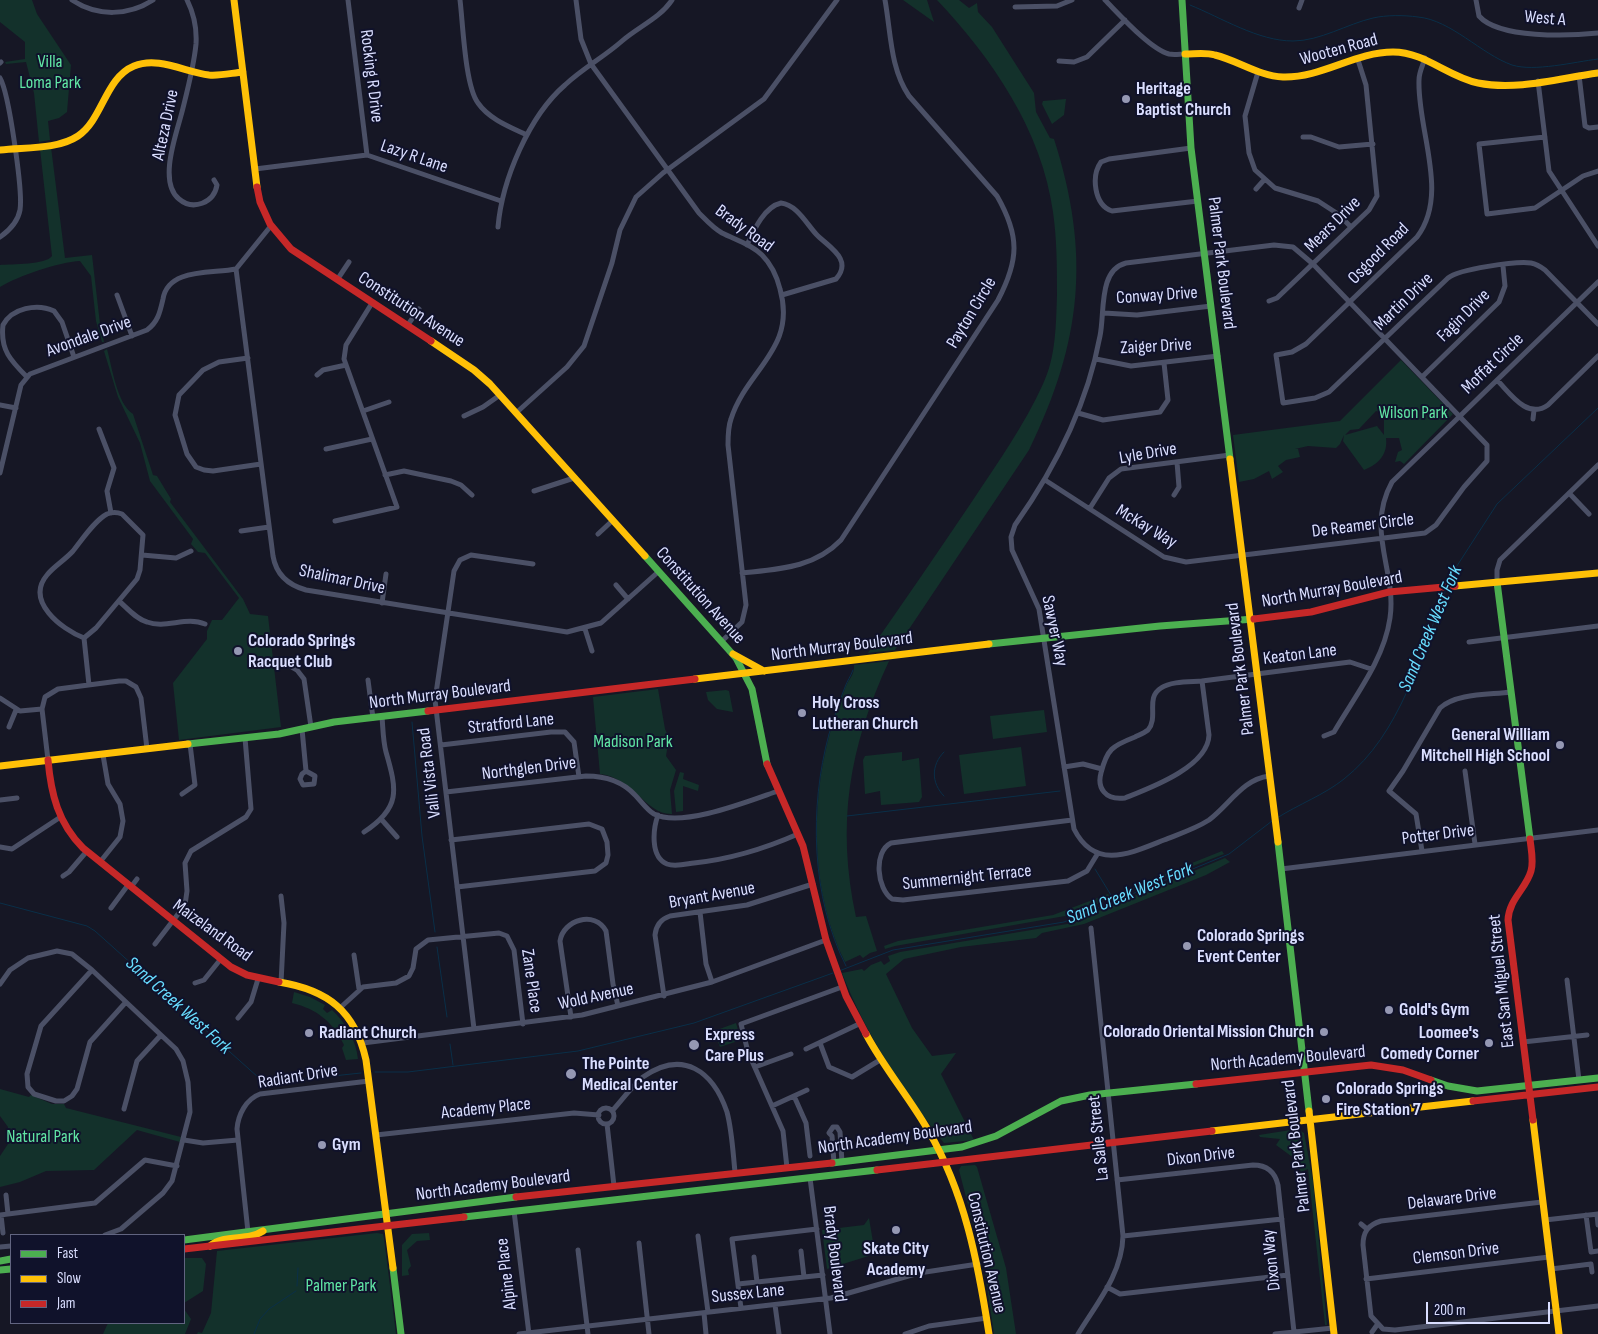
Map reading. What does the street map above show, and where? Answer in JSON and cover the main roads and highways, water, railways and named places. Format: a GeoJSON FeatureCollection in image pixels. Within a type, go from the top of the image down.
{"type":"FeatureCollection","features":[{"type":"Feature","properties":{"kind":"main road","name":"Constitution Avenue"},"geometry":{"type":"LineString","coordinates":[[234,0],[260,202],[270,227],[291,248],[474,370],[500,395],[733,654],[745,673],[754,697],[765,757],[798,834],[814,884],[826,940],[841,984],[859,1024],[880,1060],[939,1150],[959,1196],[978,1264],[989,1334]]}},
{"type":"Feature","properties":{"kind":"main road","name":"Palmer Park Boulevard"},"geometry":{"type":"LineString","coordinates":[[1182,0],[1191,148],[1281,869],[1333,1331]]}},
{"type":"Feature","properties":{"kind":"main road","name":"Wooten Road"},"geometry":{"type":"LineString","coordinates":[[1185,54],[1218,56],[1258,72],[1282,77],[1301,77],[1393,52],[1404,52],[1425,58],[1477,83],[1505,84],[1598,73]]}},
{"type":"Feature","properties":{"kind":"main road"},"geometry":{"type":"LineString","coordinates":[[0,150],[64,142],[78,136],[91,122],[120,76],[133,66],[149,63],[216,75],[243,72]]}},
{"type":"Feature","properties":{"kind":"main road","name":"North Murray Boulevard"},"geometry":{"type":"LineString","coordinates":[[0,766],[245,738],[436,710],[1044,638],[1145,627],[1302,614],[1389,592],[1598,573]]}},
{"type":"Feature","properties":{"kind":"main road","name":"East San Miguel Street"},"geometry":{"type":"LineString","coordinates":[[1497,582],[1533,863],[1532,874],[1528,882],[1511,901],[1508,915],[1559,1334]]}},
{"type":"Feature","properties":{"kind":"main road"},"geometry":{"type":"LineString","coordinates":[[733,654],[764,671]]}},
{"type":"Feature","properties":{"kind":"main road","name":"Maizeland Road"},"geometry":{"type":"LineString","coordinates":[[48,760],[52,797],[59,818],[70,835],[87,851],[220,960],[238,971],[258,979],[313,990],[340,1008],[352,1021],[363,1043],[369,1081],[401,1334]]}},
{"type":"Feature","properties":{"kind":"main road","name":"North Academy Boulevard"},"geometry":{"type":"LineString","coordinates":[[185,1240],[386,1215],[485,1200],[735,1172],[838,1163],[939,1150],[984,1141],[1061,1101],[1107,1093],[1370,1065],[1403,1070],[1448,1086],[1468,1090],[1529,1087],[1598,1078]]}},
{"type":"Feature","properties":{"kind":"main road","name":"North Academy Boulevard"},"geometry":{"type":"LineString","coordinates":[[185,1249],[1598,1087]]}},
{"type":"Feature","properties":{"kind":"main road"},"geometry":{"type":"LineString","coordinates":[[556,1207],[564,1201],[602,1197],[607,1195],[614,1186]]}},
{"type":"Feature","properties":{"kind":"main road"},"geometry":{"type":"LineString","coordinates":[[210,1246],[216,1241],[253,1236],[263,1231]]}},
{"type":"Feature","properties":{"kind":"waterway"},"geometry":{"type":"LineString","coordinates":[[1190,5],[1240,28],[1280,40],[1293,41],[1313,38],[1373,18],[1407,16],[1430,19],[1442,24],[1500,60],[1512,65],[1543,67],[1598,59]]}},
{"type":"Feature","properties":{"kind":"waterway","name":"Sand Creek West Fork"},"geometry":{"type":"LineString","coordinates":[[1448,583],[1453,572],[1497,504],[1598,408]]}},
{"type":"Feature","properties":{"kind":"waterway","name":"Sand Creek West Fork"},"geometry":{"type":"LineString","coordinates":[[1277,818],[1328,790],[1364,761],[1395,716],[1407,692],[1446,589]]}},
{"type":"Feature","properties":{"kind":"waterway"},"geometry":{"type":"LineString","coordinates":[[846,966],[834,939],[826,911],[820,882],[816,822],[818,792],[829,734],[853,670]]}},
{"type":"Feature","properties":{"kind":"waterway"},"geometry":{"type":"LineString","coordinates":[[412,722],[422,836],[435,932]]}},
{"type":"Feature","properties":{"kind":"waterway"},"geometry":{"type":"LineString","coordinates":[[944,752],[937,763],[934,774],[937,785],[944,796]]}},
{"type":"Feature","properties":{"kind":"waterway"},"geometry":{"type":"LineString","coordinates":[[847,816],[1060,791]]}},
{"type":"Feature","properties":{"kind":"waterway","name":"Sand Creek West Fork"},"geometry":{"type":"LineString","coordinates":[[839,971],[893,950],[1064,922],[1229,854],[1272,821]]}},
{"type":"Feature","properties":{"kind":"waterway"},"geometry":{"type":"LineString","coordinates":[[1095,869],[1114,900]]}},
{"type":"Feature","properties":{"kind":"waterway","name":"Sand Creek West Fork"},"geometry":{"type":"LineString","coordinates":[[0,903],[87,926],[95,931],[259,1078],[276,1082],[361,1073]]}},
{"type":"Feature","properties":{"kind":"waterway","name":"Sand Creek West Fork"},"geometry":{"type":"LineString","coordinates":[[437,947],[447,1017]]}},
{"type":"Feature","properties":{"kind":"waterway","name":"Sand Creek West Fork"},"geometry":{"type":"LineString","coordinates":[[375,1072],[408,1072],[578,1051],[694,1023],[833,973]]}},
{"type":"Feature","properties":{"kind":"waterway","name":"Sand Creek West Fork"},"geometry":{"type":"LineString","coordinates":[[450,1044],[453,1065]]}},
{"type":"Feature","properties":{"kind":"waterway"},"geometry":{"type":"LineString","coordinates":[[297,1286],[298,1268]]}},
{"type":"Feature","properties":{"kind":"waterway"},"geometry":{"type":"LineString","coordinates":[[254,1334],[260,1319],[269,1309],[296,1291]]}},
{"type":"Feature","properties":{"kind":"place","name":"Heritage Baptist Church"},"geometry":{"type":"Point","coordinates":[1126,99]}},
{"type":"Feature","properties":{"kind":"place","name":"Colorado Springs Racquet Club"},"geometry":{"type":"Point","coordinates":[238,651]}},
{"type":"Feature","properties":{"kind":"place","name":"Holy Cross Lutheran Church"},"geometry":{"type":"Point","coordinates":[802,713]}},
{"type":"Feature","properties":{"kind":"place","name":"General William Mitchell High School"},"geometry":{"type":"Point","coordinates":[1560,745]}},
{"type":"Feature","properties":{"kind":"place","name":"Colorado Springs Event Center"},"geometry":{"type":"Point","coordinates":[1187,946]}},
{"type":"Feature","properties":{"kind":"place","name":"Gold's Gym"},"geometry":{"type":"Point","coordinates":[1389,1010]}},
{"type":"Feature","properties":{"kind":"place","name":"Colorado Oriental Mission Church"},"geometry":{"type":"Point","coordinates":[1324,1032]}},
{"type":"Feature","properties":{"kind":"place","name":"Radiant Church"},"geometry":{"type":"Point","coordinates":[309,1033]}},
{"type":"Feature","properties":{"kind":"place","name":"Loomee's Comedy Corner"},"geometry":{"type":"Point","coordinates":[1489,1043]}},
{"type":"Feature","properties":{"kind":"place","name":"Express Care Plus"},"geometry":{"type":"Point","coordinates":[694,1045]}},
{"type":"Feature","properties":{"kind":"place","name":"The Pointe Medical Center"},"geometry":{"type":"Point","coordinates":[571,1074]}},
{"type":"Feature","properties":{"kind":"place","name":"Colorado Springs Fire Station 7"},"geometry":{"type":"Point","coordinates":[1326,1099]}},
{"type":"Feature","properties":{"kind":"place","name":"Gym"},"geometry":{"type":"Point","coordinates":[322,1145]}},
{"type":"Feature","properties":{"kind":"place","name":"Skate City Academy"},"geometry":{"type":"Point","coordinates":[896,1230]}},
{"type":"Feature","properties":{"kind":"park label","name":"Villa Loma Park"},"geometry":{"type":"Point","coordinates":[50,72]}},
{"type":"Feature","properties":{"kind":"park label","name":"Wilson Park"},"geometry":{"type":"Point","coordinates":[1413,413]}},
{"type":"Feature","properties":{"kind":"park label","name":"Madison Park"},"geometry":{"type":"Point","coordinates":[633,742]}},
{"type":"Feature","properties":{"kind":"park label","name":"Natural Park"},"geometry":{"type":"Point","coordinates":[43,1137]}},
{"type":"Feature","properties":{"kind":"park label","name":"Palmer Park"},"geometry":{"type":"Point","coordinates":[341,1286]}}]}
